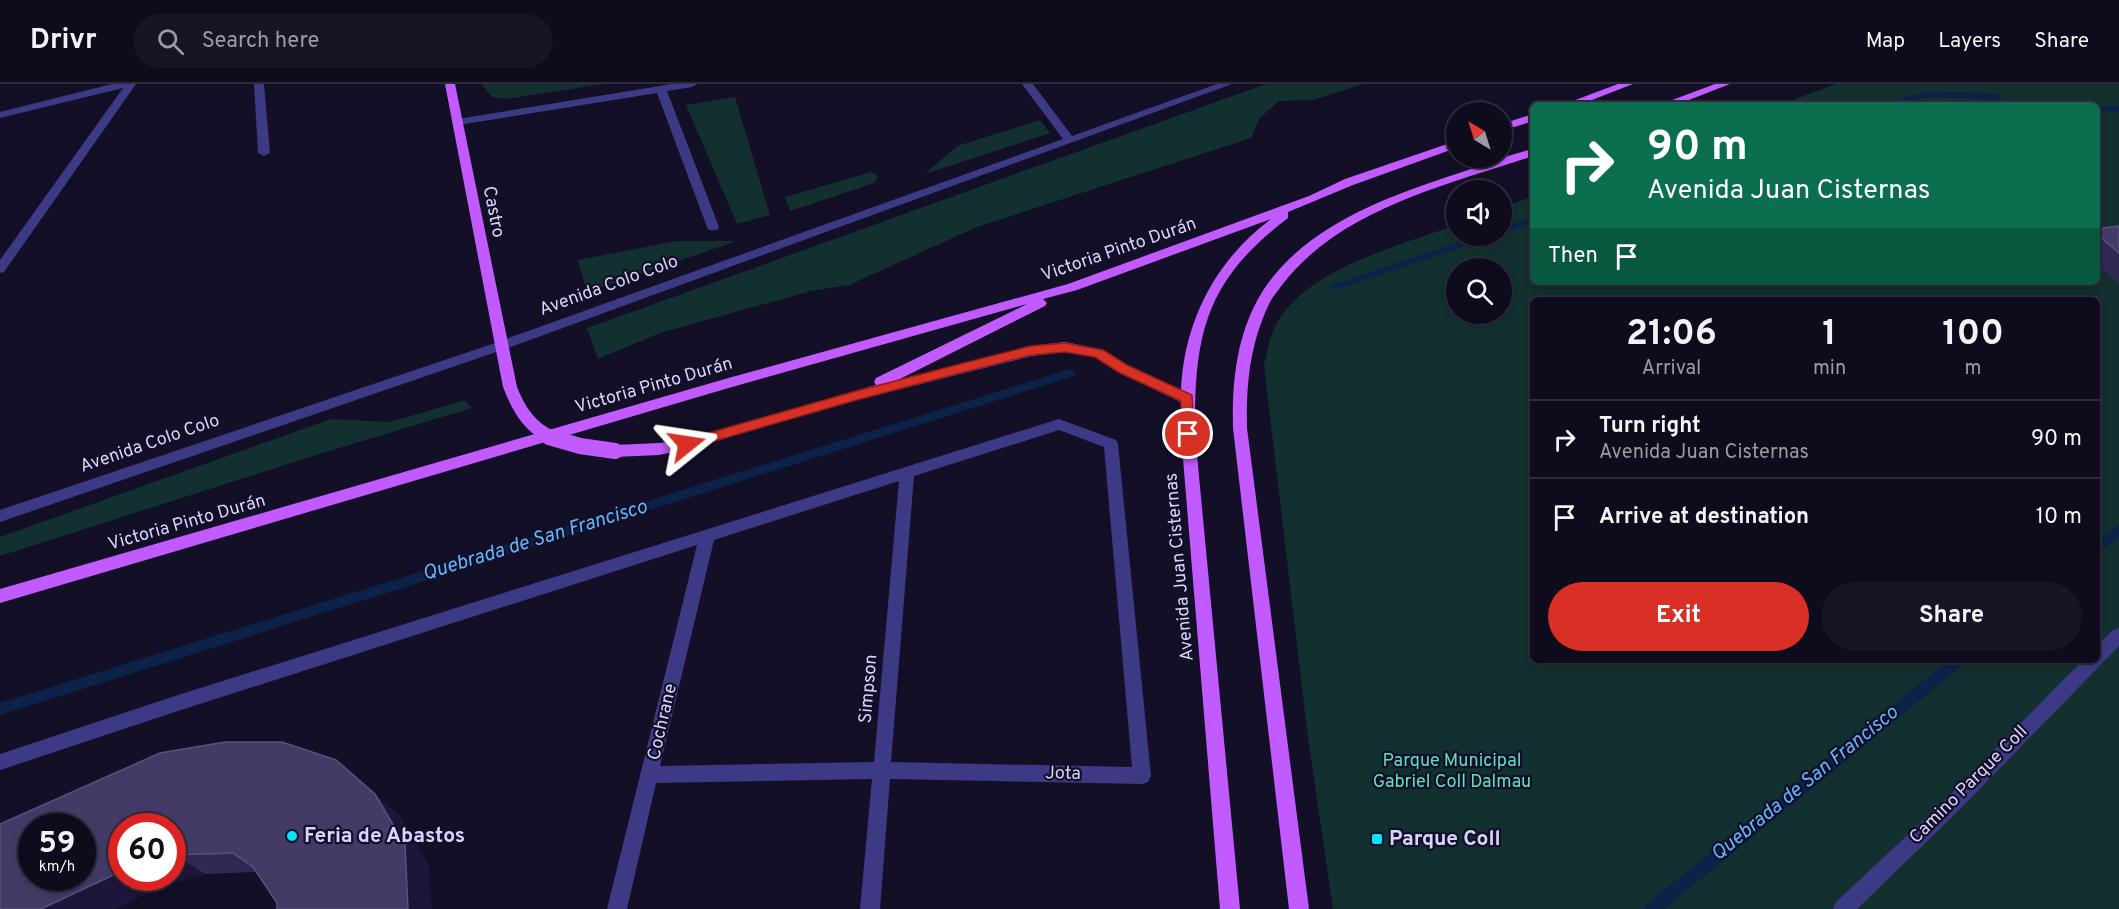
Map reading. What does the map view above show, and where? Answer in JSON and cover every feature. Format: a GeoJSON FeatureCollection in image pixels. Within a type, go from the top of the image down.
{"type":"FeatureCollection","features":[{"type":"Feature","properties":{"kind":"main road","name":"Castro"},"geometry":{"type":"LineString","coordinates":[[450,84],[500,346],[510,387],[521,414],[543,435],[587,448],[615,451],[659,449],[687,444],[853,396]]}},
{"type":"Feature","properties":{"kind":"main road"},"geometry":{"type":"LineString","coordinates":[[1577,102],[1628,84]]}},
{"type":"Feature","properties":{"kind":"main road"},"geometry":{"type":"LineString","coordinates":[[1674,102],[1725,84]]}},
{"type":"Feature","properties":{"kind":"main road"},"geometry":{"type":"LineString","coordinates":[[1512,124],[1530,118]]}},
{"type":"Feature","properties":{"kind":"main road"},"geometry":{"type":"LineString","coordinates":[[1313,198],[1349,182],[1446,148]]}},
{"type":"Feature","properties":{"kind":"main road"},"geometry":{"type":"LineString","coordinates":[[1299,909],[1240,428],[1241,370],[1247,340],[1264,300],[1291,265],[1321,239],[1343,225],[1392,202],[1530,153]]}},
{"type":"Feature","properties":{"kind":"main road","name":"Victoria Pinto Durán"},"geometry":{"type":"LineString","coordinates":[[0,596],[743,379],[1072,288],[1313,198]]}},
{"type":"Feature","properties":{"kind":"main road","name":"Avenida Juan Cisternas"},"geometry":{"type":"LineString","coordinates":[[1230,909],[1188,434],[1188,379],[1194,338],[1200,318],[1217,285],[1252,239],[1313,198]]}},
{"type":"Feature","properties":{"kind":"main road"},"geometry":{"type":"LineString","coordinates":[[853,396],[1072,288]]}},
{"type":"Feature","properties":{"kind":"main road"},"geometry":{"type":"LineString","coordinates":[[853,396],[1031,351],[1065,347],[1099,354],[1123,369],[1188,399]]}},
{"type":"Feature","properties":{"kind":"street"},"geometry":{"type":"LineString","coordinates":[[0,115],[125,84]]}},
{"type":"Feature","properties":{"kind":"street"},"geometry":{"type":"LineString","coordinates":[[0,269],[131,84]]}},
{"type":"Feature","properties":{"kind":"street"},"geometry":{"type":"LineString","coordinates":[[259,84],[264,153]]}},
{"type":"Feature","properties":{"kind":"street"},"geometry":{"type":"LineString","coordinates":[[458,122],[692,84]]}},
{"type":"Feature","properties":{"kind":"street"},"geometry":{"type":"LineString","coordinates":[[1027,84],[1069,140]]}},
{"type":"Feature","properties":{"kind":"street","name":"Avenida Colo Colo"},"geometry":{"type":"LineString","coordinates":[[0,516],[500,346],[1227,84]]}},
{"type":"Feature","properties":{"kind":"street"},"geometry":{"type":"LineString","coordinates":[[661,89],[713,227]]}},
{"type":"Feature","properties":{"kind":"street","name":"Jota"},"geometry":{"type":"LineString","coordinates":[[651,775],[882,770],[1142,776],[1111,444],[1059,424],[907,472]]}},
{"type":"Feature","properties":{"kind":"street"},"geometry":{"type":"LineString","coordinates":[[0,762],[178,703],[907,472]]}},
{"type":"Feature","properties":{"kind":"street","name":"Simpson"},"geometry":{"type":"LineString","coordinates":[[870,909],[907,472]]}},
{"type":"Feature","properties":{"kind":"street","name":"Cochrane"},"geometry":{"type":"LineString","coordinates":[[617,909],[707,536]]}},
{"type":"Feature","properties":{"kind":"street","name":"Camino Parque Coll"},"geometry":{"type":"LineString","coordinates":[[2100,654],[2119,634]]}},
{"type":"Feature","properties":{"kind":"street","name":"Camino Parque Coll"},"geometry":{"type":"LineString","coordinates":[[1843,909],[1952,805],[2091,663]]}},
{"type":"Feature","properties":{"kind":"green space"},"geometry":{"type":"Polygon","coordinates":[[[481,84],[604,84],[505,99],[492,97],[481,84]]]}},
{"type":"Feature","properties":{"kind":"green space"},"geometry":{"type":"Polygon","coordinates":[[[1266,84],[1363,84],[1313,100],[1279,101],[1260,118],[1251,138],[977,227],[849,285],[811,291],[660,333],[598,359],[587,328],[1266,84]]]}},
{"type":"Feature","properties":{"kind":"green space","name":"Parque Municipal Gabriel Coll Dalmau"},"geometry":{"type":"Polygon","coordinates":[[[1836,84],[2119,84],[2119,909],[1333,909],[1307,730],[1264,365],[1272,334],[1284,312],[1303,293],[1326,277],[1379,252],[1446,229],[1446,246],[1512,246],[1512,204],[1530,197],[1530,285],[2100,285],[2100,102],[1787,102],[1836,84]]]}},
{"type":"Feature","properties":{"kind":"green space"},"geometry":{"type":"Polygon","coordinates":[[[735,97],[770,215],[737,224],[686,105],[735,97]]]}},
{"type":"Feature","properties":{"kind":"green space"},"geometry":{"type":"Polygon","coordinates":[[[1040,120],[1050,133],[925,174],[957,146],[1040,120]]]}},
{"type":"Feature","properties":{"kind":"green space"},"geometry":{"type":"Polygon","coordinates":[[[871,172],[878,176],[874,183],[790,211],[785,197],[871,172]]]}},
{"type":"Feature","properties":{"kind":"green space"},"geometry":{"type":"Polygon","coordinates":[[[676,241],[737,241],[587,292],[578,260],[676,241]]]}},
{"type":"Feature","properties":{"kind":"green space"},"geometry":{"type":"Polygon","coordinates":[[[465,400],[472,408],[316,455],[0,556],[0,537],[331,419],[390,422],[465,400]]]}},
{"type":"Feature","properties":{"kind":"building"},"geometry":{"type":"Polygon","coordinates":[[[2119,226],[2119,253],[2100,237],[2100,229],[2119,226]]]}},
{"type":"Feature","properties":{"kind":"building","name":"Feria de Abastos"},"geometry":{"type":"Polygon","coordinates":[[[225,742],[282,742],[336,760],[375,794],[405,845],[408,909],[277,909],[277,903],[253,867],[233,853],[186,855],[186,813],[108,813],[108,878],[96,883],[96,813],[25,813],[160,753],[225,742]]]}},
{"type":"Feature","properties":{"kind":"building","name":"Feria de Abastos"},"geometry":{"type":"Polygon","coordinates":[[[18,816],[18,891],[79,891],[41,909],[0,909],[0,824],[18,816]]]}},
{"type":"Feature","properties":{"kind":"waterway","name":"Quebrada de San Francisco"},"geometry":{"type":"LineString","coordinates":[[1893,102],[1929,94],[1998,97]]}},
{"type":"Feature","properties":{"kind":"waterway","name":"Quebrada de San Francisco"},"geometry":{"type":"LineString","coordinates":[[2100,109],[2119,109]]}},
{"type":"Feature","properties":{"kind":"waterway","name":"Quebrada de San Francisco"},"geometry":{"type":"LineString","coordinates":[[1512,227],[1530,221]]}},
{"type":"Feature","properties":{"kind":"waterway","name":"Quebrada de San Francisco"},"geometry":{"type":"LineString","coordinates":[[1335,287],[1456,246]]}},
{"type":"Feature","properties":{"kind":"waterway","name":"Quebrada de San Francisco"},"geometry":{"type":"LineString","coordinates":[[0,709],[1070,373]]}},
{"type":"Feature","properties":{"kind":"waterway","name":"Quebrada de San Francisco"},"geometry":{"type":"LineString","coordinates":[[2100,546],[2119,530]]}},
{"type":"Feature","properties":{"kind":"waterway","name":"Quebrada de San Francisco"},"geometry":{"type":"LineString","coordinates":[[1652,909],[1955,663]]}},
{"type":"Feature","properties":{"kind":"place","name":"Feria de Abastos"},"geometry":{"type":"Point","coordinates":[292,836]}},
{"type":"Feature","properties":{"kind":"place","name":"Parque Coll"},"geometry":{"type":"Point","coordinates":[1377,839]}},
{"type":"Feature","properties":{"kind":"route"},"geometry":{"type":"LineString","coordinates":[[687,444],[853,396],[1031,351],[1065,347],[1099,354],[1123,369],[1188,399],[1188,434]]}}]}
